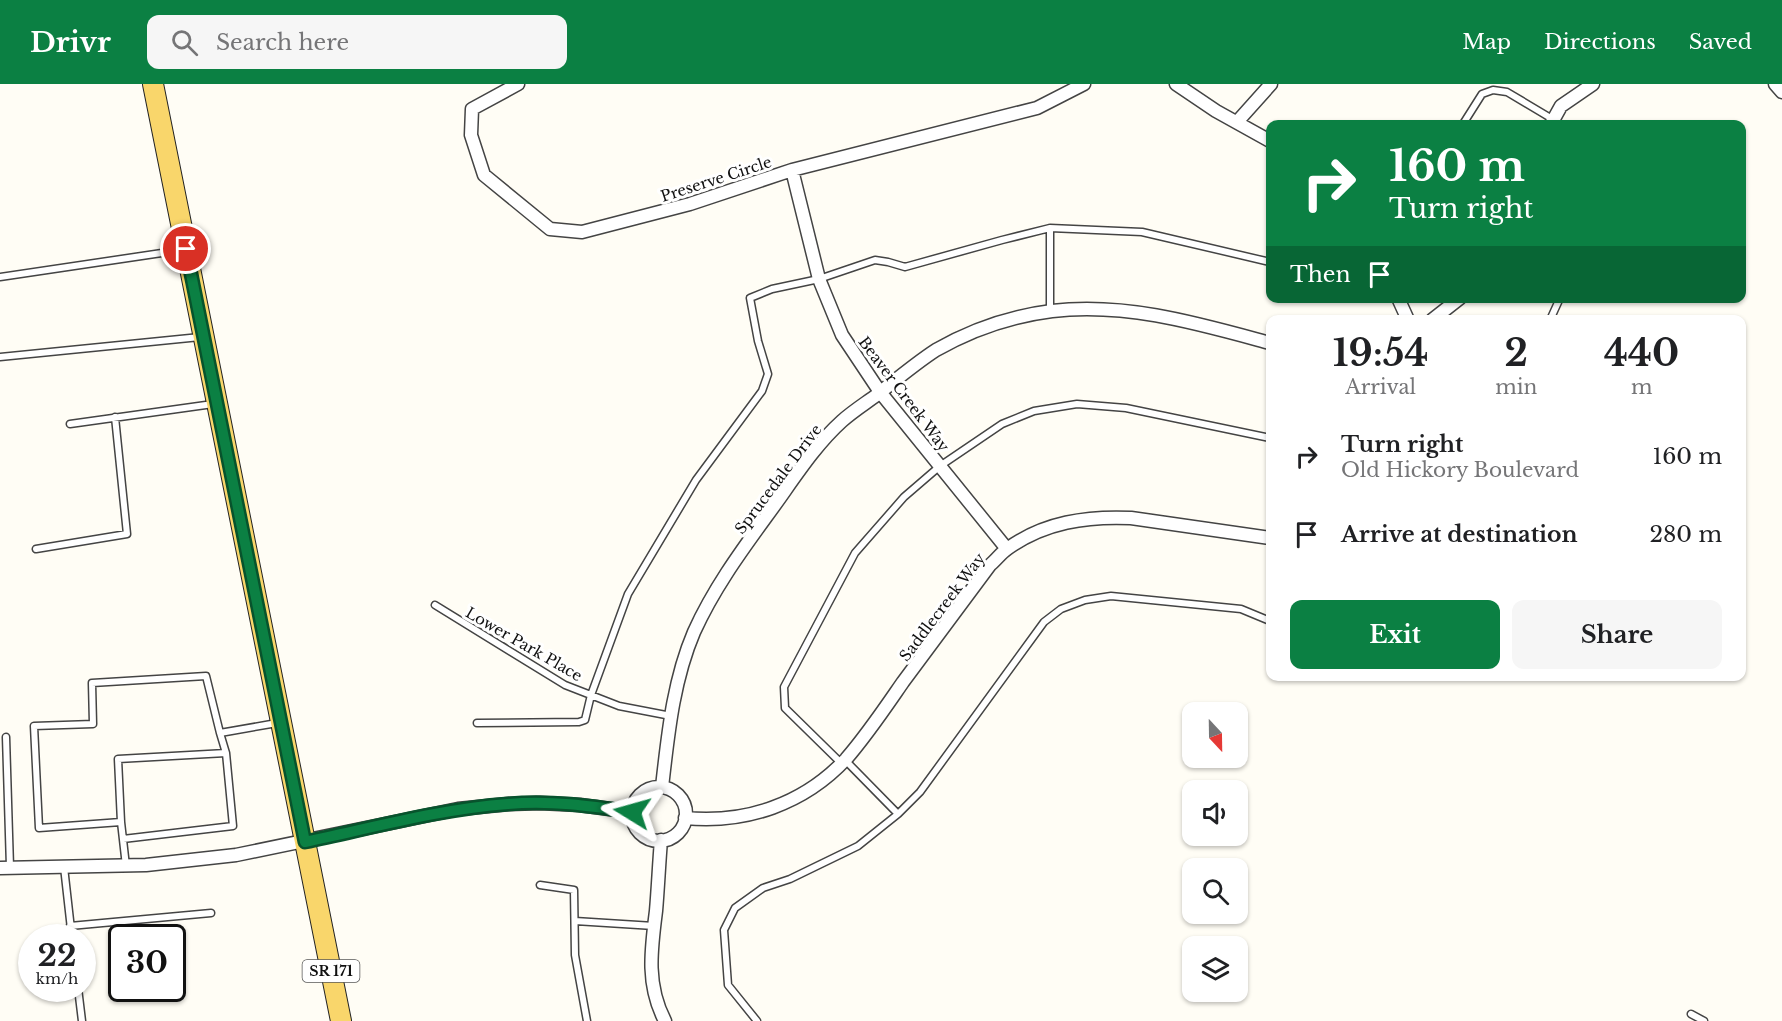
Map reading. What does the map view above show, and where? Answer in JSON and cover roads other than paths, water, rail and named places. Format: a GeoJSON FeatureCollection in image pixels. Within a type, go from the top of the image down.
{"type":"FeatureCollection","features":[{"type":"Feature","properties":{"kind":"main road","name":"SR 171"},"geometry":{"type":"LineString","coordinates":[[153,84],[341,1021]]}},
{"type":"Feature","properties":{"kind":"street","name":"Preserve Circle"},"geometry":{"type":"LineString","coordinates":[[518,84],[472,109],[471,135],[484,175],[550,229],[582,232],[690,204],[792,170],[1037,108],[1084,84]]}},
{"type":"Feature","properties":{"kind":"street"},"geometry":{"type":"LineString","coordinates":[[1176,84],[1216,111],[1266,139]]}},
{"type":"Feature","properties":{"kind":"street"},"geometry":{"type":"LineString","coordinates":[[1237,122],[1271,84]]}},
{"type":"Feature","properties":{"kind":"street"},"geometry":{"type":"LineString","coordinates":[[1556,120],[1561,106],[1593,84]]}},
{"type":"Feature","properties":{"kind":"street"},"geometry":{"type":"LineString","coordinates":[[1774,84],[1782,92]]}},
{"type":"Feature","properties":{"kind":"street","name":"Beaver Creek Way"},"geometry":{"type":"LineString","coordinates":[[792,170],[819,279],[842,335],[880,392],[1007,549]]}},
{"type":"Feature","properties":{"kind":"street"},"geometry":{"type":"LineString","coordinates":[[1438,315],[1454,303]]}},
{"type":"Feature","properties":{"kind":"street","name":"Sprucedale Drive"},"geometry":{"type":"LineString","coordinates":[[662,787],[671,716],[683,664],[711,599],[736,558],[816,450],[842,421],[908,369],[937,350],[973,332],[1006,320],[1050,311],[1083,308],[1150,314],[1266,342]]}},
{"type":"Feature","properties":{"kind":"street","name":"Saddlecreek Way"},"geometry":{"type":"LineString","coordinates":[[685,818],[703,820],[762,813],[795,799],[822,780],[843,761],[990,565],[1007,549],[1038,532],[1071,520],[1108,517],[1131,518],[1266,537]]}},
{"type":"Feature","properties":{"kind":"street"},"geometry":{"type":"LineString","coordinates":[[662,787],[679,796],[685,808],[685,818],[679,832],[671,838],[651,839],[635,826],[632,812],[635,801],[642,793],[652,788],[662,787]]}},
{"type":"Feature","properties":{"kind":"street"},"geometry":{"type":"LineString","coordinates":[[5,868],[146,865],[236,855],[458,809],[508,804],[580,805],[632,812]]}},
{"type":"Feature","properties":{"kind":"street"},"geometry":{"type":"LineString","coordinates":[[661,840],[651,945],[651,972],[659,1010],[665,1021]]}},
{"type":"Feature","properties":{"kind":"lane"},"geometry":{"type":"LineString","coordinates":[[1466,120],[1482,94],[1493,90],[1507,92],[1550,120]]}},
{"type":"Feature","properties":{"kind":"lane"},"geometry":{"type":"LineString","coordinates":[[1050,228],[1050,311]]}},
{"type":"Feature","properties":{"kind":"lane"},"geometry":{"type":"LineString","coordinates":[[477,723],[579,722],[585,720],[591,695],[628,594],[696,480],[762,391],[768,374],[758,341],[750,298],[772,290],[819,279],[875,260],[904,267],[1050,228],[1142,232],[1266,261]]}},
{"type":"Feature","properties":{"kind":"lane"},"geometry":{"type":"LineString","coordinates":[[0,277],[186,249]]}},
{"type":"Feature","properties":{"kind":"lane"},"geometry":{"type":"LineString","coordinates":[[0,357],[203,336]]}},
{"type":"Feature","properties":{"kind":"lane"},"geometry":{"type":"LineString","coordinates":[[70,424],[217,403]]}},
{"type":"Feature","properties":{"kind":"lane"},"geometry":{"type":"LineString","coordinates":[[898,814],[784,708],[784,687],[855,553],[904,497],[940,466],[1002,424],[1034,411],[1077,404],[1126,408],[1266,437]]}},
{"type":"Feature","properties":{"kind":"lane"},"geometry":{"type":"LineString","coordinates":[[36,549],[127,534],[115,417]]}},
{"type":"Feature","properties":{"kind":"lane"},"geometry":{"type":"LineString","coordinates":[[757,1021],[728,986],[724,930],[735,908],[763,888],[790,879],[858,846],[898,814],[920,792],[1044,622],[1061,609],[1085,600],[1111,596],[1241,609],[1266,619]]}},
{"type":"Feature","properties":{"kind":"lane","name":"Lower Park Place"},"geometry":{"type":"LineString","coordinates":[[435,605],[565,685],[618,706],[671,716]]}},
{"type":"Feature","properties":{"kind":"lane"},"geometry":{"type":"LineString","coordinates":[[121,822],[39,828],[34,726],[93,724],[92,683],[206,676],[226,753],[232,826],[123,838]]}},
{"type":"Feature","properties":{"kind":"lane"},"geometry":{"type":"LineString","coordinates":[[220,733],[281,722]]}},
{"type":"Feature","properties":{"kind":"lane"},"geometry":{"type":"LineString","coordinates":[[5,868],[6,736]]}},
{"type":"Feature","properties":{"kind":"lane"},"geometry":{"type":"LineString","coordinates":[[126,866],[118,759],[226,753]]}},
{"type":"Feature","properties":{"kind":"lane"},"geometry":{"type":"LineString","coordinates":[[63,867],[70,924]]}},
{"type":"Feature","properties":{"kind":"lane"},"geometry":{"type":"LineString","coordinates":[[540,885],[574,890],[575,955],[587,1021]]}},
{"type":"Feature","properties":{"kind":"lane"},"geometry":{"type":"LineString","coordinates":[[92,924],[212,913]]}},
{"type":"Feature","properties":{"kind":"lane"},"geometry":{"type":"LineString","coordinates":[[575,921],[654,926]]}},
{"type":"Feature","properties":{"kind":"lane"},"geometry":{"type":"LineString","coordinates":[[80,1002],[82,1021]]}},
{"type":"Feature","properties":{"kind":"lane"},"geometry":{"type":"LineString","coordinates":[[1691,1014],[1704,1021]]}}]}
